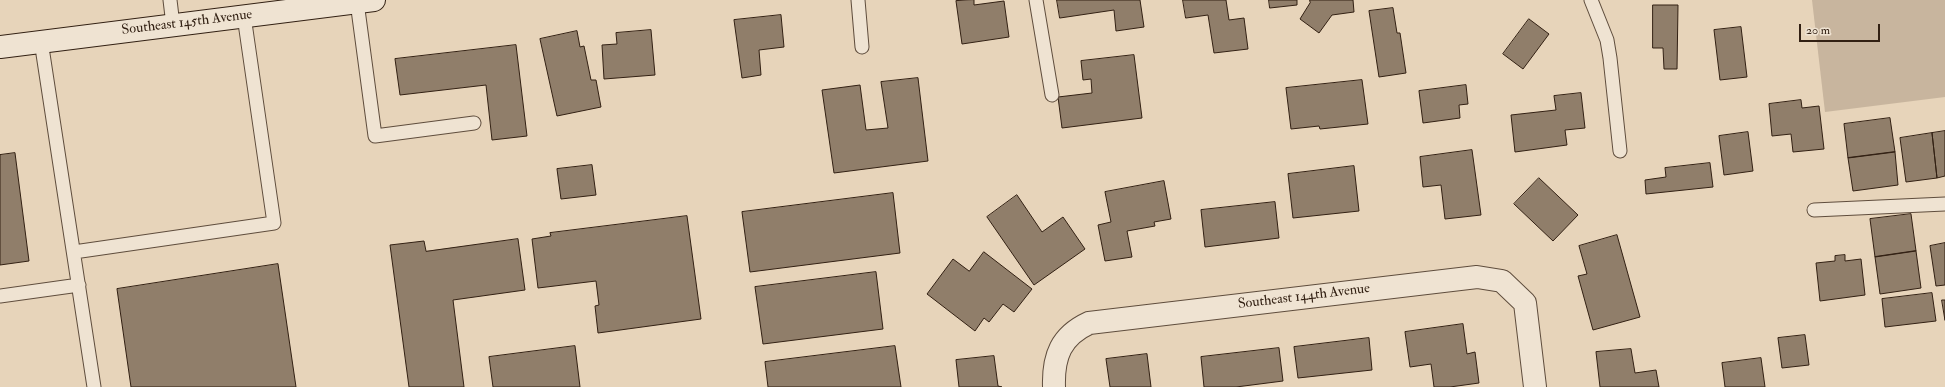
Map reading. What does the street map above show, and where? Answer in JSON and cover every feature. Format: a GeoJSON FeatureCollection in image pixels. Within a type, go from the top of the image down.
{"type":"FeatureCollection","features":[{"type":"Feature","properties":{"kind":"street","name":"Southeast 145th Avenue"},"geometry":{"type":"LineString","coordinates":[[0,47],[366,1]]}},
{"type":"Feature","properties":{"kind":"street","name":"Southeast 144th Avenue"},"geometry":{"type":"LineString","coordinates":[[1054,387],[1054,374],[1058,354],[1066,338],[1075,329],[1089,323],[1477,277],[1502,281],[1525,303],[1535,387]]}},
{"type":"Feature","properties":{"kind":"lane"},"geometry":{"type":"LineString","coordinates":[[170,0],[173,25]]}},
{"type":"Feature","properties":{"kind":"lane"},"geometry":{"type":"LineString","coordinates":[[858,0],[862,47]]}},
{"type":"Feature","properties":{"kind":"lane"},"geometry":{"type":"LineString","coordinates":[[1036,0],[1052,95]]}},
{"type":"Feature","properties":{"kind":"lane"},"geometry":{"type":"LineString","coordinates":[[1591,0],[1607,40],[1620,151]]}},
{"type":"Feature","properties":{"kind":"lane"},"geometry":{"type":"LineString","coordinates":[[366,1],[375,136],[474,123]]}},
{"type":"Feature","properties":{"kind":"lane"},"geometry":{"type":"LineString","coordinates":[[74,252],[274,223],[244,16]]}},
{"type":"Feature","properties":{"kind":"lane"},"geometry":{"type":"LineString","coordinates":[[42,42],[94,387]]}},
{"type":"Feature","properties":{"kind":"lane"},"geometry":{"type":"LineString","coordinates":[[1814,210],[1945,204]]}},
{"type":"Feature","properties":{"kind":"lane"},"geometry":{"type":"LineString","coordinates":[[0,296],[79,285]]}},
{"type":"Feature","properties":{"kind":"shaded area"},"geometry":{"type":"Polygon","coordinates":[[[1812,0],[1945,0],[1945,97],[1825,112],[1812,0]]]}},
{"type":"Feature","properties":{"kind":"building"},"geometry":{"type":"Polygon","coordinates":[[[974,0],[974,5],[1004,1],[1009,37],[962,44],[956,1],[974,0]]]}},
{"type":"Feature","properties":{"kind":"building"},"geometry":{"type":"Polygon","coordinates":[[[1057,0],[1140,0],[1144,27],[1116,31],[1114,10],[1060,18],[1057,0]]]}},
{"type":"Feature","properties":{"kind":"building"},"geometry":{"type":"Polygon","coordinates":[[[1183,0],[1226,0],[1229,20],[1244,18],[1248,49],[1214,53],[1208,15],[1186,18],[1183,0]]]}},
{"type":"Feature","properties":{"kind":"building"},"geometry":{"type":"Polygon","coordinates":[[[1269,0],[1297,0],[1297,5],[1270,8],[1269,0]]]}},
{"type":"Feature","properties":{"kind":"building"},"geometry":{"type":"Polygon","coordinates":[[[1310,0],[1353,0],[1354,12],[1332,15],[1319,33],[1300,19],[1310,3],[1310,0]]]}},
{"type":"Feature","properties":{"kind":"building"},"geometry":{"type":"Polygon","coordinates":[[[1653,5],[1678,5],[1677,69],[1664,69],[1663,48],[1653,48],[1653,5]]]}},
{"type":"Feature","properties":{"kind":"building"},"geometry":{"type":"Polygon","coordinates":[[[1393,8],[1397,33],[1400,33],[1406,73],[1379,77],[1369,11],[1393,8]]]}},
{"type":"Feature","properties":{"kind":"building"},"geometry":{"type":"Polygon","coordinates":[[[781,15],[784,47],[759,50],[761,75],[742,78],[734,20],[781,15]]]}},
{"type":"Feature","properties":{"kind":"building"},"geometry":{"type":"Polygon","coordinates":[[[1529,19],[1549,34],[1523,69],[1503,54],[1529,19]]]}},
{"type":"Feature","properties":{"kind":"building"},"geometry":{"type":"Polygon","coordinates":[[[1741,27],[1747,77],[1720,80],[1714,30],[1741,27]]]}},
{"type":"Feature","properties":{"kind":"building"},"geometry":{"type":"Polygon","coordinates":[[[651,30],[655,75],[604,79],[602,45],[617,44],[616,33],[651,30]]]}},
{"type":"Feature","properties":{"kind":"building"},"geometry":{"type":"Polygon","coordinates":[[[577,31],[580,47],[584,46],[591,80],[596,80],[601,107],[557,116],[540,39],[577,31]]]}},
{"type":"Feature","properties":{"kind":"building"},"geometry":{"type":"Polygon","coordinates":[[[516,45],[527,136],[492,140],[486,85],[400,95],[395,59],[516,45]]]}},
{"type":"Feature","properties":{"kind":"building"},"geometry":{"type":"Polygon","coordinates":[[[1134,55],[1142,118],[1062,128],[1058,97],[1092,93],[1091,79],[1083,80],[1081,61],[1134,55]]]}},
{"type":"Feature","properties":{"kind":"building"},"geometry":{"type":"Polygon","coordinates":[[[918,78],[928,161],[834,173],[822,90],[860,85],[866,130],[888,128],[881,82],[918,78]]]}},
{"type":"Feature","properties":{"kind":"building"},"geometry":{"type":"Polygon","coordinates":[[[1362,80],[1368,124],[1320,129],[1319,126],[1291,129],[1286,88],[1362,80]]]}},
{"type":"Feature","properties":{"kind":"building"},"geometry":{"type":"Polygon","coordinates":[[[1466,85],[1468,104],[1459,105],[1460,118],[1423,123],[1419,91],[1466,85]]]}},
{"type":"Feature","properties":{"kind":"building"},"geometry":{"type":"Polygon","coordinates":[[[1581,93],[1585,128],[1565,130],[1567,145],[1515,152],[1511,115],[1556,110],[1554,96],[1581,93]]]}},
{"type":"Feature","properties":{"kind":"building"},"geometry":{"type":"Polygon","coordinates":[[[1801,100],[1802,108],[1819,106],[1824,149],[1793,152],[1791,134],[1772,136],[1769,104],[1801,100]]]}},
{"type":"Feature","properties":{"kind":"building"},"geometry":{"type":"Polygon","coordinates":[[[1890,118],[1895,152],[1848,158],[1844,124],[1890,118]]]}},
{"type":"Feature","properties":{"kind":"building"},"geometry":{"type":"Polygon","coordinates":[[[1945,131],[1945,176],[1937,178],[1932,133],[1945,131]]]}},
{"type":"Feature","properties":{"kind":"building"},"geometry":{"type":"Polygon","coordinates":[[[1748,132],[1753,171],[1724,175],[1719,136],[1748,132]]]}},
{"type":"Feature","properties":{"kind":"building"},"geometry":{"type":"Polygon","coordinates":[[[1932,133],[1937,178],[1906,182],[1900,138],[1932,133]]]}},
{"type":"Feature","properties":{"kind":"building"},"geometry":{"type":"Polygon","coordinates":[[[1472,150],[1481,215],[1445,219],[1441,185],[1423,187],[1420,157],[1472,150]]]}},
{"type":"Feature","properties":{"kind":"building"},"geometry":{"type":"Polygon","coordinates":[[[1895,152],[1898,185],[1853,191],[1848,158],[1895,152]]]}},
{"type":"Feature","properties":{"kind":"building"},"geometry":{"type":"Polygon","coordinates":[[[15,153],[29,261],[0,265],[0,155],[15,153]]]}},
{"type":"Feature","properties":{"kind":"building"},"geometry":{"type":"Polygon","coordinates":[[[1710,163],[1713,187],[1646,194],[1645,180],[1666,177],[1665,168],[1710,163]]]}},
{"type":"Feature","properties":{"kind":"building"},"geometry":{"type":"Polygon","coordinates":[[[592,165],[596,195],[561,199],[557,169],[592,165]]]}},
{"type":"Feature","properties":{"kind":"building"},"geometry":{"type":"Polygon","coordinates":[[[1354,166],[1359,211],[1293,218],[1288,174],[1354,166]]]}},
{"type":"Feature","properties":{"kind":"building"},"geometry":{"type":"Polygon","coordinates":[[[1539,178],[1578,215],[1553,241],[1514,204],[1539,178]]]}},
{"type":"Feature","properties":{"kind":"building"},"geometry":{"type":"Polygon","coordinates":[[[1164,181],[1171,219],[1154,222],[1155,226],[1127,231],[1132,257],[1105,261],[1098,225],[1111,222],[1105,192],[1164,181]]]}},
{"type":"Feature","properties":{"kind":"building"},"geometry":{"type":"Polygon","coordinates":[[[893,193],[900,253],[750,272],[742,212],[893,193]]]}},
{"type":"Feature","properties":{"kind":"building"},"geometry":{"type":"Polygon","coordinates":[[[1017,195],[1042,232],[1063,217],[1085,249],[1034,285],[987,217],[1017,195]]]}},
{"type":"Feature","properties":{"kind":"building"},"geometry":{"type":"Polygon","coordinates":[[[1275,202],[1279,238],[1205,247],[1201,210],[1275,202]]]}},
{"type":"Feature","properties":{"kind":"building"},"geometry":{"type":"Polygon","coordinates":[[[1911,214],[1916,251],[1875,257],[1870,219],[1911,214]]]}},
{"type":"Feature","properties":{"kind":"building"},"geometry":{"type":"Polygon","coordinates":[[[687,216],[701,319],[598,333],[595,306],[599,305],[596,281],[538,288],[532,239],[551,236],[550,233],[687,216]]]}},
{"type":"Feature","properties":{"kind":"building"},"geometry":{"type":"Polygon","coordinates":[[[1617,235],[1640,317],[1593,330],[1578,276],[1587,274],[1579,246],[1617,235]]]}},
{"type":"Feature","properties":{"kind":"building"},"geometry":{"type":"Polygon","coordinates":[[[518,239],[525,290],[453,300],[464,387],[409,387],[390,245],[424,241],[426,251],[518,239]]]}},
{"type":"Feature","properties":{"kind":"building"},"geometry":{"type":"Polygon","coordinates":[[[1945,243],[1945,285],[1936,286],[1930,246],[1945,243]]]}},
{"type":"Feature","properties":{"kind":"building"},"geometry":{"type":"Polygon","coordinates":[[[1916,251],[1921,288],[1880,294],[1875,257],[1916,251]]]}},
{"type":"Feature","properties":{"kind":"building"},"geometry":{"type":"Polygon","coordinates":[[[984,252],[1032,289],[1014,312],[1003,304],[989,322],[984,318],[975,331],[927,294],[953,259],[969,271],[984,252]]]}},
{"type":"Feature","properties":{"kind":"building"},"geometry":{"type":"Polygon","coordinates":[[[1845,255],[1845,261],[1861,259],[1865,295],[1820,301],[1816,263],[1835,261],[1835,256],[1845,255]]]}},
{"type":"Feature","properties":{"kind":"building"},"geometry":{"type":"Polygon","coordinates":[[[278,264],[296,387],[131,387],[117,289],[278,264]]]}},
{"type":"Feature","properties":{"kind":"building"},"geometry":{"type":"Polygon","coordinates":[[[876,272],[883,329],[763,344],[755,287],[876,272]]]}},
{"type":"Feature","properties":{"kind":"building"},"geometry":{"type":"Polygon","coordinates":[[[1932,293],[1936,321],[1885,327],[1882,299],[1932,293]]]}},
{"type":"Feature","properties":{"kind":"building"},"geometry":{"type":"Polygon","coordinates":[[[1942,300],[1945,300],[1945,320],[1942,300]]]}},
{"type":"Feature","properties":{"kind":"building"},"geometry":{"type":"Polygon","coordinates":[[[1463,324],[1467,354],[1475,352],[1479,383],[1450,387],[1434,387],[1431,364],[1410,367],[1405,332],[1463,324]]]}},
{"type":"Feature","properties":{"kind":"building"},"geometry":{"type":"Polygon","coordinates":[[[1805,335],[1809,365],[1782,368],[1778,338],[1805,335]]]}},
{"type":"Feature","properties":{"kind":"building"},"geometry":{"type":"Polygon","coordinates":[[[1369,338],[1372,370],[1298,378],[1294,347],[1369,338]]]}},
{"type":"Feature","properties":{"kind":"building"},"geometry":{"type":"Polygon","coordinates":[[[575,346],[580,387],[493,387],[489,357],[575,346]]]}},
{"type":"Feature","properties":{"kind":"building"},"geometry":{"type":"Polygon","coordinates":[[[895,346],[901,387],[768,387],[765,362],[895,346]]]}},
{"type":"Feature","properties":{"kind":"building"},"geometry":{"type":"Polygon","coordinates":[[[1279,348],[1283,381],[1236,387],[1204,387],[1201,357],[1279,348]]]}},
{"type":"Feature","properties":{"kind":"building"},"geometry":{"type":"Polygon","coordinates":[[[1631,349],[1635,373],[1656,370],[1659,387],[1600,387],[1596,352],[1631,349]]]}},
{"type":"Feature","properties":{"kind":"building"},"geometry":{"type":"Polygon","coordinates":[[[1147,354],[1151,387],[1110,387],[1106,359],[1147,354]]]}},
{"type":"Feature","properties":{"kind":"building"},"geometry":{"type":"Polygon","coordinates":[[[994,356],[998,386],[1002,387],[959,387],[956,360],[994,356]]]}},
{"type":"Feature","properties":{"kind":"building"},"geometry":{"type":"Polygon","coordinates":[[[1761,358],[1765,387],[1725,387],[1722,363],[1761,358]]]}}]}
